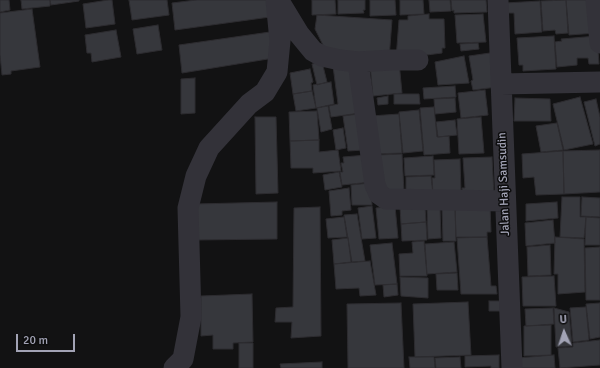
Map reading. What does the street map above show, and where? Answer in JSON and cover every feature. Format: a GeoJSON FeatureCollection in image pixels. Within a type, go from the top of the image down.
{"type":"FeatureCollection","features":[{"type":"Feature","properties":{"kind":"street"},"geometry":{"type":"LineString","coordinates":[[174,368],[183,359],[191,317],[188,208],[196,176],[209,148],[249,104],[265,92],[277,72],[280,41],[276,0]]}},
{"type":"Feature","properties":{"kind":"street"},"geometry":{"type":"LineString","coordinates":[[279,0],[299,34],[313,51],[322,56],[358,62],[418,60]]}},
{"type":"Feature","properties":{"kind":"street","name":"Jalan Haji Samsudin"},"geometry":{"type":"LineString","coordinates":[[498,0],[512,368]]}},
{"type":"Feature","properties":{"kind":"street"},"geometry":{"type":"LineString","coordinates":[[596,0],[600,43]]}},
{"type":"Feature","properties":{"kind":"street"},"geometry":{"type":"LineString","coordinates":[[358,62],[375,185],[379,194],[386,198],[505,201]]}},
{"type":"Feature","properties":{"kind":"street"},"geometry":{"type":"LineString","coordinates":[[501,84],[600,82]]}},
{"type":"Feature","properties":{"kind":"building"},"geometry":{"type":"Polygon","coordinates":[[[0,0],[9,0],[10,10],[0,12],[0,0]]]}},
{"type":"Feature","properties":{"kind":"building"},"geometry":{"type":"Polygon","coordinates":[[[21,0],[50,0],[50,6],[22,9],[21,0]]]}},
{"type":"Feature","properties":{"kind":"building"},"geometry":{"type":"Polygon","coordinates":[[[50,0],[79,0],[79,1],[51,5],[50,0]]]}},
{"type":"Feature","properties":{"kind":"building"},"geometry":{"type":"Polygon","coordinates":[[[112,0],[115,24],[86,28],[83,4],[112,0]]]}},
{"type":"Feature","properties":{"kind":"building"},"geometry":{"type":"Polygon","coordinates":[[[129,0],[167,0],[169,15],[132,20],[129,0]]]}},
{"type":"Feature","properties":{"kind":"building"},"geometry":{"type":"Polygon","coordinates":[[[196,0],[267,0],[270,17],[175,30],[172,3],[196,0]]]}},
{"type":"Feature","properties":{"kind":"building"},"geometry":{"type":"Polygon","coordinates":[[[312,0],[335,0],[336,14],[312,15],[312,0]]]}},
{"type":"Feature","properties":{"kind":"building"},"geometry":{"type":"Polygon","coordinates":[[[338,0],[365,0],[365,10],[363,10],[364,13],[338,14],[338,0]]]}},
{"type":"Feature","properties":{"kind":"building"},"geometry":{"type":"Polygon","coordinates":[[[370,0],[395,0],[396,15],[370,16],[370,0]]]}},
{"type":"Feature","properties":{"kind":"building"},"geometry":{"type":"Polygon","coordinates":[[[400,0],[423,0],[424,14],[400,15],[400,0]]]}},
{"type":"Feature","properties":{"kind":"building"},"geometry":{"type":"Polygon","coordinates":[[[429,0],[450,0],[451,11],[430,12],[429,0]]]}},
{"type":"Feature","properties":{"kind":"building"},"geometry":{"type":"Polygon","coordinates":[[[451,0],[486,0],[487,12],[454,13],[454,10],[452,11],[451,0]]]}},
{"type":"Feature","properties":{"kind":"building"},"geometry":{"type":"Polygon","coordinates":[[[566,0],[594,0],[596,33],[569,35],[566,0]]]}},
{"type":"Feature","properties":{"kind":"building"},"geometry":{"type":"Polygon","coordinates":[[[566,0],[568,33],[556,34],[555,30],[543,31],[541,1],[566,0]]]}},
{"type":"Feature","properties":{"kind":"building"},"geometry":{"type":"Polygon","coordinates":[[[540,1],[542,32],[515,34],[514,13],[505,13],[505,3],[540,1]]]}},
{"type":"Feature","properties":{"kind":"building"},"geometry":{"type":"Polygon","coordinates":[[[32,9],[40,67],[11,71],[11,74],[2,75],[0,55],[0,13],[32,9]]]}},
{"type":"Feature","properties":{"kind":"building"},"geometry":{"type":"Polygon","coordinates":[[[429,14],[429,19],[444,19],[445,48],[442,48],[442,53],[396,59],[399,20],[408,20],[408,16],[429,14]]]}},
{"type":"Feature","properties":{"kind":"building"},"geometry":{"type":"Polygon","coordinates":[[[483,14],[486,42],[457,43],[455,15],[483,14]]]}},
{"type":"Feature","properties":{"kind":"building"},"geometry":{"type":"Polygon","coordinates":[[[317,15],[392,20],[389,59],[329,57],[315,29],[317,15]]]}},
{"type":"Feature","properties":{"kind":"building"},"geometry":{"type":"Polygon","coordinates":[[[158,25],[162,50],[137,54],[133,29],[158,25]]]}},
{"type":"Feature","properties":{"kind":"building"},"geometry":{"type":"Polygon","coordinates":[[[116,30],[121,57],[92,62],[91,53],[87,53],[85,35],[116,30]]]}},
{"type":"Feature","properties":{"kind":"building"},"geometry":{"type":"Polygon","coordinates":[[[270,32],[274,58],[182,73],[179,45],[270,32]]]}},
{"type":"Feature","properties":{"kind":"building"},"geometry":{"type":"Polygon","coordinates":[[[554,36],[556,69],[523,71],[523,65],[519,65],[517,38],[554,36]]]}},
{"type":"Feature","properties":{"kind":"building"},"geometry":{"type":"Polygon","coordinates":[[[597,36],[599,64],[589,64],[588,58],[577,58],[577,65],[557,67],[555,42],[562,41],[561,39],[597,36]]]}},
{"type":"Feature","properties":{"kind":"building"},"geometry":{"type":"Polygon","coordinates":[[[478,43],[479,49],[461,51],[460,44],[478,43]]]}},
{"type":"Feature","properties":{"kind":"building"},"geometry":{"type":"Polygon","coordinates":[[[497,52],[497,87],[473,90],[469,56],[497,52]]]}},
{"type":"Feature","properties":{"kind":"building"},"geometry":{"type":"Polygon","coordinates":[[[464,56],[469,83],[438,85],[435,62],[464,56]]]}},
{"type":"Feature","properties":{"kind":"building"},"geometry":{"type":"Polygon","coordinates":[[[322,62],[327,82],[317,85],[312,64],[322,62]]]}},
{"type":"Feature","properties":{"kind":"building"},"geometry":{"type":"Polygon","coordinates":[[[399,62],[402,93],[373,96],[370,64],[399,62]]]}},
{"type":"Feature","properties":{"kind":"building"},"geometry":{"type":"Polygon","coordinates":[[[333,66],[354,67],[360,113],[331,117],[329,106],[338,104],[333,66]]]}},
{"type":"Feature","properties":{"kind":"building"},"geometry":{"type":"Polygon","coordinates":[[[310,69],[313,82],[311,83],[312,91],[293,94],[290,73],[310,69]]]}},
{"type":"Feature","properties":{"kind":"building"},"geometry":{"type":"Polygon","coordinates":[[[195,78],[195,113],[181,114],[181,79],[195,78]]]}},
{"type":"Feature","properties":{"kind":"building"},"geometry":{"type":"Polygon","coordinates":[[[331,82],[334,104],[316,108],[313,85],[331,82]]]}},
{"type":"Feature","properties":{"kind":"building"},"geometry":{"type":"Polygon","coordinates":[[[455,86],[456,97],[424,99],[423,88],[455,86]]]}},
{"type":"Feature","properties":{"kind":"building"},"geometry":{"type":"Polygon","coordinates":[[[485,90],[488,115],[461,118],[458,93],[485,90]]]}},
{"type":"Feature","properties":{"kind":"building"},"geometry":{"type":"Polygon","coordinates":[[[312,91],[316,108],[296,111],[293,94],[312,91]]]}},
{"type":"Feature","properties":{"kind":"building"},"geometry":{"type":"Polygon","coordinates":[[[394,94],[419,94],[420,104],[394,104],[394,94]]]}},
{"type":"Feature","properties":{"kind":"building"},"geometry":{"type":"Polygon","coordinates":[[[388,96],[388,104],[378,105],[377,98],[388,96]]]}},
{"type":"Feature","properties":{"kind":"building"},"geometry":{"type":"Polygon","coordinates":[[[580,97],[593,144],[564,150],[553,104],[580,97]]]}},
{"type":"Feature","properties":{"kind":"building"},"geometry":{"type":"Polygon","coordinates":[[[455,98],[456,112],[435,114],[434,99],[455,98]]]}},
{"type":"Feature","properties":{"kind":"building"},"geometry":{"type":"Polygon","coordinates":[[[515,98],[550,99],[551,121],[514,121],[515,98]]]}},
{"type":"Feature","properties":{"kind":"building"},"geometry":{"type":"Polygon","coordinates":[[[596,99],[600,117],[600,144],[595,146],[584,102],[596,99]]]}},
{"type":"Feature","properties":{"kind":"building"},"geometry":{"type":"Polygon","coordinates":[[[328,106],[332,129],[321,132],[317,108],[328,106]]]}},
{"type":"Feature","properties":{"kind":"building"},"geometry":{"type":"Polygon","coordinates":[[[434,107],[437,137],[449,136],[450,153],[424,155],[420,108],[434,107]]]}},
{"type":"Feature","properties":{"kind":"building"},"geometry":{"type":"Polygon","coordinates":[[[419,110],[423,151],[403,153],[399,112],[419,110]]]}},
{"type":"Feature","properties":{"kind":"building"},"geometry":{"type":"Polygon","coordinates":[[[317,111],[319,140],[290,141],[289,112],[317,111]]]}},
{"type":"Feature","properties":{"kind":"building"},"geometry":{"type":"Polygon","coordinates":[[[359,114],[364,150],[348,151],[343,116],[359,114]]]}},
{"type":"Feature","properties":{"kind":"building"},"geometry":{"type":"Polygon","coordinates":[[[399,114],[402,153],[374,154],[371,116],[399,114]]]}},
{"type":"Feature","properties":{"kind":"building"},"geometry":{"type":"Polygon","coordinates":[[[255,117],[276,117],[278,193],[256,194],[255,117]]]}},
{"type":"Feature","properties":{"kind":"building"},"geometry":{"type":"Polygon","coordinates":[[[481,117],[484,153],[459,154],[457,119],[481,117]]]}},
{"type":"Feature","properties":{"kind":"building"},"geometry":{"type":"Polygon","coordinates":[[[455,120],[457,135],[438,137],[436,122],[455,120]]]}},
{"type":"Feature","properties":{"kind":"building"},"geometry":{"type":"Polygon","coordinates":[[[557,123],[563,150],[541,152],[536,126],[557,123]]]}},
{"type":"Feature","properties":{"kind":"building"},"geometry":{"type":"Polygon","coordinates":[[[343,128],[346,148],[336,150],[333,130],[343,128]]]}},
{"type":"Feature","properties":{"kind":"building"},"geometry":{"type":"Polygon","coordinates":[[[319,140],[319,152],[338,150],[341,171],[313,173],[313,168],[291,168],[290,141],[319,140]]]}},
{"type":"Feature","properties":{"kind":"building"},"geometry":{"type":"Polygon","coordinates":[[[600,150],[600,192],[564,194],[563,151],[600,150]]]}},
{"type":"Feature","properties":{"kind":"building"},"geometry":{"type":"Polygon","coordinates":[[[563,151],[564,194],[536,195],[534,177],[523,178],[522,154],[563,151]]]}},
{"type":"Feature","properties":{"kind":"building"},"geometry":{"type":"Polygon","coordinates":[[[402,154],[404,192],[380,193],[379,155],[402,154]]]}},
{"type":"Feature","properties":{"kind":"building"},"geometry":{"type":"Polygon","coordinates":[[[367,155],[371,182],[342,185],[340,172],[343,172],[341,163],[344,163],[343,157],[367,155]]]}},
{"type":"Feature","properties":{"kind":"building"},"geometry":{"type":"Polygon","coordinates":[[[433,156],[434,175],[405,176],[404,158],[433,156]]]}},
{"type":"Feature","properties":{"kind":"building"},"geometry":{"type":"Polygon","coordinates":[[[492,157],[494,195],[463,196],[462,188],[465,188],[463,158],[492,157]]]}},
{"type":"Feature","properties":{"kind":"building"},"geometry":{"type":"Polygon","coordinates":[[[460,159],[461,192],[433,194],[432,178],[435,178],[434,160],[460,159]]]}},
{"type":"Feature","properties":{"kind":"building"},"geometry":{"type":"Polygon","coordinates":[[[339,172],[342,187],[325,190],[323,175],[339,172]]]}},
{"type":"Feature","properties":{"kind":"building"},"geometry":{"type":"Polygon","coordinates":[[[431,176],[433,195],[406,196],[406,177],[431,176]]]}},
{"type":"Feature","properties":{"kind":"building"},"geometry":{"type":"Polygon","coordinates":[[[371,183],[372,205],[352,205],[351,185],[371,183]]]}},
{"type":"Feature","properties":{"kind":"building"},"geometry":{"type":"Polygon","coordinates":[[[349,188],[351,210],[342,211],[342,215],[331,216],[329,191],[349,188]]]}},
{"type":"Feature","properties":{"kind":"building"},"geometry":{"type":"Polygon","coordinates":[[[562,197],[580,197],[580,217],[586,217],[584,238],[560,237],[562,197]]]}},
{"type":"Feature","properties":{"kind":"building"},"geometry":{"type":"Polygon","coordinates":[[[582,197],[600,198],[600,217],[581,216],[582,197]]]}},
{"type":"Feature","properties":{"kind":"building"},"geometry":{"type":"Polygon","coordinates":[[[277,202],[277,239],[196,240],[195,204],[277,202]]]}},
{"type":"Feature","properties":{"kind":"building"},"geometry":{"type":"Polygon","coordinates":[[[557,202],[558,218],[526,221],[526,204],[557,202]]]}},
{"type":"Feature","properties":{"kind":"building"},"geometry":{"type":"Polygon","coordinates":[[[455,205],[490,205],[491,232],[487,232],[487,237],[456,237],[455,205]]]}},
{"type":"Feature","properties":{"kind":"building"},"geometry":{"type":"Polygon","coordinates":[[[372,206],[376,238],[362,239],[358,208],[372,206]]]}},
{"type":"Feature","properties":{"kind":"building"},"geometry":{"type":"Polygon","coordinates":[[[395,206],[398,238],[379,239],[376,208],[395,206]]]}},
{"type":"Feature","properties":{"kind":"building"},"geometry":{"type":"Polygon","coordinates":[[[425,206],[426,222],[401,224],[400,207],[425,206]]]}},
{"type":"Feature","properties":{"kind":"building"},"geometry":{"type":"Polygon","coordinates":[[[320,207],[321,336],[291,338],[292,322],[275,322],[276,308],[293,307],[294,208],[320,207]]]}},
{"type":"Feature","properties":{"kind":"building"},"geometry":{"type":"Polygon","coordinates":[[[427,208],[440,208],[441,238],[428,239],[427,208]]]}},
{"type":"Feature","properties":{"kind":"building"},"geometry":{"type":"Polygon","coordinates":[[[442,208],[455,208],[456,241],[443,241],[442,208]]]}},
{"type":"Feature","properties":{"kind":"building"},"geometry":{"type":"Polygon","coordinates":[[[357,214],[365,261],[352,262],[344,215],[357,214]]]}},
{"type":"Feature","properties":{"kind":"building"},"geometry":{"type":"Polygon","coordinates":[[[344,217],[347,237],[328,238],[326,219],[344,217]]]}},
{"type":"Feature","properties":{"kind":"building"},"geometry":{"type":"Polygon","coordinates":[[[586,217],[600,218],[600,245],[585,245],[586,217]]]}},
{"type":"Feature","properties":{"kind":"building"},"geometry":{"type":"Polygon","coordinates":[[[553,220],[555,243],[526,246],[525,223],[553,220]]]}},
{"type":"Feature","properties":{"kind":"building"},"geometry":{"type":"Polygon","coordinates":[[[426,222],[427,240],[402,241],[401,224],[426,222]]]}},
{"type":"Feature","properties":{"kind":"building"},"geometry":{"type":"Polygon","coordinates":[[[487,237],[491,286],[496,286],[497,294],[461,294],[457,238],[487,237]]]}},
{"type":"Feature","properties":{"kind":"building"},"geometry":{"type":"Polygon","coordinates":[[[555,237],[584,239],[585,292],[558,294],[558,274],[554,274],[555,237]]]}},
{"type":"Feature","properties":{"kind":"building"},"geometry":{"type":"Polygon","coordinates":[[[348,238],[351,262],[334,264],[332,240],[348,238]]]}},
{"type":"Feature","properties":{"kind":"building"},"geometry":{"type":"Polygon","coordinates":[[[424,241],[427,276],[400,276],[399,254],[413,253],[412,242],[424,241]]]}},
{"type":"Feature","properties":{"kind":"building"},"geometry":{"type":"Polygon","coordinates":[[[454,242],[457,272],[427,274],[425,244],[454,242]]]}},
{"type":"Feature","properties":{"kind":"building"},"geometry":{"type":"Polygon","coordinates":[[[392,243],[397,284],[375,285],[370,245],[392,243]]]}},
{"type":"Feature","properties":{"kind":"building"},"geometry":{"type":"Polygon","coordinates":[[[550,245],[551,275],[528,276],[527,247],[550,245]]]}},
{"type":"Feature","properties":{"kind":"building"},"geometry":{"type":"Polygon","coordinates":[[[600,247],[600,300],[586,300],[585,248],[600,247]]]}},
{"type":"Feature","properties":{"kind":"building"},"geometry":{"type":"Polygon","coordinates":[[[370,261],[376,295],[360,296],[359,288],[336,289],[334,264],[370,261]]]}},
{"type":"Feature","properties":{"kind":"building"},"geometry":{"type":"Polygon","coordinates":[[[457,273],[458,290],[437,290],[436,274],[457,273]]]}},
{"type":"Feature","properties":{"kind":"building"},"geometry":{"type":"Polygon","coordinates":[[[554,276],[556,306],[523,306],[522,277],[554,276]]]}},
{"type":"Feature","properties":{"kind":"building"},"geometry":{"type":"Polygon","coordinates":[[[400,277],[428,278],[428,298],[401,296],[400,277]]]}},
{"type":"Feature","properties":{"kind":"building"},"geometry":{"type":"Polygon","coordinates":[[[397,284],[398,295],[384,297],[383,285],[397,284]]]}},
{"type":"Feature","properties":{"kind":"building"},"geometry":{"type":"Polygon","coordinates":[[[252,294],[253,342],[233,343],[233,349],[213,349],[213,335],[201,336],[201,296],[252,294]]]}},
{"type":"Feature","properties":{"kind":"building"},"geometry":{"type":"Polygon","coordinates":[[[489,301],[500,301],[500,311],[489,311],[489,301]]]}},
{"type":"Feature","properties":{"kind":"building"},"geometry":{"type":"Polygon","coordinates":[[[468,302],[471,355],[415,357],[413,304],[468,302]]]}},
{"type":"Feature","properties":{"kind":"building"},"geometry":{"type":"Polygon","coordinates":[[[401,303],[404,368],[348,368],[347,304],[401,303]]]}},
{"type":"Feature","properties":{"kind":"building"},"geometry":{"type":"Polygon","coordinates":[[[600,303],[600,337],[590,339],[586,304],[600,303]]]}},
{"type":"Feature","properties":{"kind":"building"},"geometry":{"type":"Polygon","coordinates":[[[586,307],[589,340],[573,342],[570,308],[586,307]]]}},
{"type":"Feature","properties":{"kind":"building"},"geometry":{"type":"Polygon","coordinates":[[[553,308],[554,324],[526,326],[525,309],[553,308]]]}},
{"type":"Feature","properties":{"kind":"building"},"geometry":{"type":"Polygon","coordinates":[[[554,308],[569,312],[572,346],[556,347],[554,308]]]}},
{"type":"Feature","properties":{"kind":"building"},"geometry":{"type":"Polygon","coordinates":[[[551,325],[551,355],[524,356],[524,326],[551,325]]]}},
{"type":"Feature","properties":{"kind":"building"},"geometry":{"type":"Polygon","coordinates":[[[600,340],[600,365],[560,368],[558,348],[573,347],[573,343],[600,340]]]}},
{"type":"Feature","properties":{"kind":"building"},"geometry":{"type":"Polygon","coordinates":[[[239,343],[253,343],[253,368],[239,368],[239,343]]]}},
{"type":"Feature","properties":{"kind":"building"},"geometry":{"type":"Polygon","coordinates":[[[499,355],[499,368],[491,368],[491,366],[465,367],[465,356],[499,355]]]}},
{"type":"Feature","properties":{"kind":"building"},"geometry":{"type":"Polygon","coordinates":[[[554,355],[555,368],[518,368],[518,358],[554,355]]]}},
{"type":"Feature","properties":{"kind":"building"},"geometry":{"type":"Polygon","coordinates":[[[409,357],[434,357],[435,368],[410,368],[409,357]]]}},
{"type":"Feature","properties":{"kind":"building"},"geometry":{"type":"Polygon","coordinates":[[[460,357],[461,368],[436,368],[435,358],[460,357]]]}},
{"type":"Feature","properties":{"kind":"building"},"geometry":{"type":"Polygon","coordinates":[[[322,362],[322,368],[281,368],[280,364],[322,362]]]}}]}
